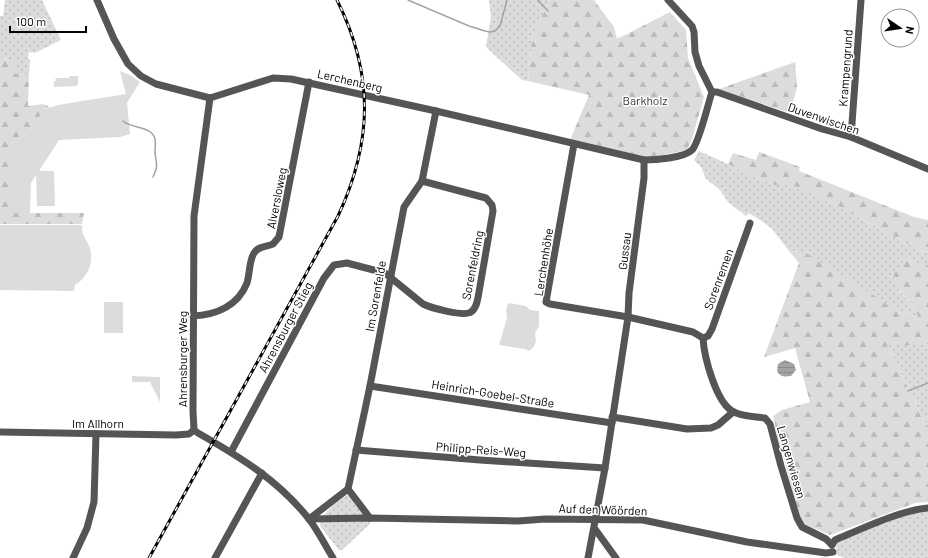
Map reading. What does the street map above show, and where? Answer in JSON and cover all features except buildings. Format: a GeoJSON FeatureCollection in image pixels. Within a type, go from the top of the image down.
{"type":"FeatureCollection","features":[{"type":"Feature","properties":{"kind":"street"},"geometry":{"type":"LineString","coordinates":[[97,0],[123,56],[128,64],[141,76],[156,84],[210,98]]}},
{"type":"Feature","properties":{"kind":"street"},"geometry":{"type":"LineString","coordinates":[[644,160],[656,160],[677,156],[692,150],[699,134],[712,92],[698,66],[692,26],[668,0]]}},
{"type":"Feature","properties":{"kind":"street","name":"Krampengrund"},"geometry":{"type":"LineString","coordinates":[[851,137],[861,0]]}},
{"type":"Feature","properties":{"kind":"street","name":"Lerchenberg"},"geometry":{"type":"LineString","coordinates":[[210,98],[273,78],[291,79],[436,111],[644,160]]}},
{"type":"Feature","properties":{"kind":"street","name":"Alversloweg"},"geometry":{"type":"LineString","coordinates":[[193,316],[207,316],[220,311],[233,303],[247,282],[253,254],[257,249],[274,244],[279,237],[309,82]]}},
{"type":"Feature","properties":{"kind":"street","name":"Duvenwischen"},"geometry":{"type":"LineString","coordinates":[[712,92],[716,92],[822,129],[851,137],[928,169]]}},
{"type":"Feature","properties":{"kind":"street","name":"Ahrensburger Weg"},"geometry":{"type":"LineString","coordinates":[[194,430],[194,216],[210,98]]}},
{"type":"Feature","properties":{"kind":"street","name":"Im Sorenfelde"},"geometry":{"type":"LineString","coordinates":[[348,489],[370,386],[404,207],[422,181],[436,111]]}},
{"type":"Feature","properties":{"kind":"street","name":"Lerchenhöhe"},"geometry":{"type":"LineString","coordinates":[[574,144],[546,302],[550,304],[628,317]]}},
{"type":"Feature","properties":{"kind":"street","name":"Gussau"},"geometry":{"type":"LineString","coordinates":[[588,558],[595,529],[628,317],[644,178],[644,160]]}},
{"type":"Feature","properties":{"kind":"street","name":"Sorenfeldring"},"geometry":{"type":"LineString","coordinates":[[390,276],[429,307],[466,314],[472,312],[476,304],[493,211],[492,205],[486,198],[422,181]]}},
{"type":"Feature","properties":{"kind":"street","name":"Sorenremen"},"geometry":{"type":"LineString","coordinates":[[704,338],[708,336],[712,328],[750,223]]}},
{"type":"Feature","properties":{"kind":"street","name":"Ahrensburger Stieg"},"geometry":{"type":"LineString","coordinates":[[231,452],[324,278],[334,265],[347,263],[371,268],[390,276]]}},
{"type":"Feature","properties":{"kind":"street"},"geometry":{"type":"LineString","coordinates":[[628,317],[693,332],[704,338],[704,350],[715,386],[722,399],[734,412]]}},
{"type":"Feature","properties":{"kind":"street","name":"Heinrich-Goebel-Straße"},"geometry":{"type":"LineString","coordinates":[[370,386],[687,429],[711,428],[734,412]]}},
{"type":"Feature","properties":{"kind":"street","name":"Langenwiesen"},"geometry":{"type":"LineString","coordinates":[[734,412],[765,418],[768,421],[797,518],[802,527],[826,539],[832,551]]}},
{"type":"Feature","properties":{"kind":"street"},"geometry":{"type":"LineString","coordinates":[[194,430],[198,434],[231,452],[276,484],[309,519],[333,558]]}},
{"type":"Feature","properties":{"kind":"street","name":"Im Allhorn"},"geometry":{"type":"LineString","coordinates":[[0,432],[176,435],[190,434],[194,430]]}},
{"type":"Feature","properties":{"kind":"street"},"geometry":{"type":"LineString","coordinates":[[73,558],[87,528],[94,502],[96,434]]}},
{"type":"Feature","properties":{"kind":"street","name":"Philipp-Reis-Weg"},"geometry":{"type":"LineString","coordinates":[[356,450],[605,468]]}},
{"type":"Feature","properties":{"kind":"street"},"geometry":{"type":"LineString","coordinates":[[215,558],[262,473]]}},
{"type":"Feature","properties":{"kind":"street"},"geometry":{"type":"LineString","coordinates":[[309,519],[348,489],[370,518]]}},
{"type":"Feature","properties":{"kind":"street"},"geometry":{"type":"LineString","coordinates":[[832,551],[836,540],[888,519],[915,510],[928,508]]}},
{"type":"Feature","properties":{"kind":"street","name":"Auf den Wöörden"},"geometry":{"type":"LineString","coordinates":[[309,519],[370,518],[518,521],[545,519],[643,520],[747,542],[826,553],[832,551]]}},
{"type":"Feature","properties":{"kind":"street"},"geometry":{"type":"LineString","coordinates":[[595,529],[616,558]]}},
{"type":"Feature","properties":{"kind":"green space"},"geometry":{"type":"Polygon","coordinates":[[[5,0],[42,0],[61,40],[35,53],[29,52],[29,75],[15,74],[15,62],[0,58],[0,16],[3,16],[5,0]]]}},
{"type":"Feature","properties":{"kind":"green space"},"geometry":{"type":"Polygon","coordinates":[[[489,0],[550,0],[532,37],[528,81],[522,80],[486,46],[491,17],[489,0]]]}},
{"type":"Feature","properties":{"kind":"green space","name":"Barkholz"},"geometry":{"type":"Polygon","coordinates":[[[550,0],[594,0],[614,27],[617,39],[670,12],[686,30],[688,58],[704,97],[692,139],[687,150],[648,158],[570,140],[589,95],[528,81],[532,37],[550,0]]]}},
{"type":"Feature","properties":{"kind":"green space"},"geometry":{"type":"Polygon","coordinates":[[[0,58],[15,62],[15,74],[29,75],[28,106],[43,104],[49,107],[44,109],[28,133],[11,143],[11,213],[84,213],[82,224],[0,224],[0,58]]]}},
{"type":"Feature","properties":{"kind":"green space"},"geometry":{"type":"Polygon","coordinates":[[[795,62],[797,87],[790,113],[719,89],[795,62]]]}},
{"type":"Feature","properties":{"kind":"green space"},"geometry":{"type":"Polygon","coordinates":[[[120,71],[130,75],[140,82],[127,103],[130,134],[120,137],[59,140],[39,171],[54,171],[55,206],[37,206],[36,175],[31,183],[30,213],[11,213],[11,143],[28,133],[44,109],[58,105],[126,94],[120,71]]]}},
{"type":"Feature","properties":{"kind":"green space"},"geometry":{"type":"Polygon","coordinates":[[[70,76],[80,76],[78,77],[77,86],[54,87],[54,81],[56,81],[56,79],[54,78],[69,78],[70,76]]]}},
{"type":"Feature","properties":{"kind":"green space"},"geometry":{"type":"Polygon","coordinates":[[[699,151],[775,185],[789,185],[802,188],[828,202],[839,206],[923,252],[928,253],[928,265],[915,265],[907,258],[899,290],[911,303],[919,318],[915,320],[912,314],[901,313],[796,251],[789,251],[773,230],[749,213],[746,216],[728,202],[720,190],[706,179],[701,167],[694,160],[699,151]]]}},
{"type":"Feature","properties":{"kind":"green space"},"geometry":{"type":"Polygon","coordinates":[[[759,152],[800,167],[799,171],[914,217],[928,220],[928,253],[923,252],[839,206],[828,202],[802,188],[789,185],[775,185],[728,164],[733,153],[756,160],[759,152]]]}},
{"type":"Feature","properties":{"kind":"green space"},"geometry":{"type":"Polygon","coordinates":[[[0,225],[82,225],[83,234],[88,242],[91,252],[91,263],[87,273],[80,282],[75,285],[74,291],[0,290],[0,225]]]}},
{"type":"Feature","properties":{"kind":"green space"},"geometry":{"type":"Polygon","coordinates":[[[789,251],[803,252],[812,256],[901,313],[912,314],[915,320],[919,318],[911,303],[895,283],[894,274],[905,258],[915,265],[928,265],[928,344],[887,345],[921,415],[928,426],[928,502],[915,503],[830,535],[802,523],[782,450],[779,449],[773,416],[782,410],[810,402],[795,348],[764,357],[799,263],[789,251]]]}},
{"type":"Feature","properties":{"kind":"green space"},"geometry":{"type":"Polygon","coordinates":[[[104,302],[123,302],[123,333],[104,333],[104,302]]]}},
{"type":"Feature","properties":{"kind":"green space"},"geometry":{"type":"Polygon","coordinates":[[[508,303],[526,306],[530,310],[539,311],[539,326],[535,333],[536,342],[533,348],[529,351],[499,345],[507,318],[506,311],[508,303]]]}},
{"type":"Feature","properties":{"kind":"green space"},"geometry":{"type":"Polygon","coordinates":[[[928,344],[928,426],[921,415],[887,345],[928,344]]]}},
{"type":"Feature","properties":{"kind":"green space"},"geometry":{"type":"Polygon","coordinates":[[[132,376],[160,377],[160,402],[150,382],[132,382],[132,376]]]}},
{"type":"Feature","properties":{"kind":"green space"},"geometry":{"type":"Polygon","coordinates":[[[350,493],[370,516],[323,516],[333,505],[350,493]]]}},
{"type":"Feature","properties":{"kind":"green space"},"geometry":{"type":"Polygon","coordinates":[[[917,512],[928,512],[928,558],[844,558],[837,555],[836,542],[883,522],[917,512]]]}},
{"type":"Feature","properties":{"kind":"green space"},"geometry":{"type":"Polygon","coordinates":[[[321,520],[370,521],[370,524],[342,550],[339,550],[320,526],[321,520]]]}},
{"type":"Feature","properties":{"kind":"shaded area"},"geometry":{"type":"Polygon","coordinates":[[[785,360],[794,364],[796,370],[791,376],[783,376],[777,371],[778,364],[785,360]]]}},
{"type":"Feature","properties":{"kind":"waterway"},"geometry":{"type":"LineString","coordinates":[[408,0],[469,26],[490,32],[495,31],[500,26],[507,0]]}},
{"type":"Feature","properties":{"kind":"waterway","name":"Gussau"},"geometry":{"type":"LineString","coordinates":[[538,0],[548,11]]}},
{"type":"Feature","properties":{"kind":"waterway"},"geometry":{"type":"LineString","coordinates":[[123,121],[127,124],[146,130],[153,135],[155,139],[157,164],[153,177]]}},
{"type":"Feature","properties":{"kind":"waterway"},"geometry":{"type":"LineString","coordinates":[[908,391],[928,383]]}},
{"type":"Feature","properties":{"kind":"railway"},"geometry":{"type":"LineString","coordinates":[[149,558],[338,216],[350,188],[358,161],[363,134],[363,81],[358,54],[349,27],[337,0]]}}]}
